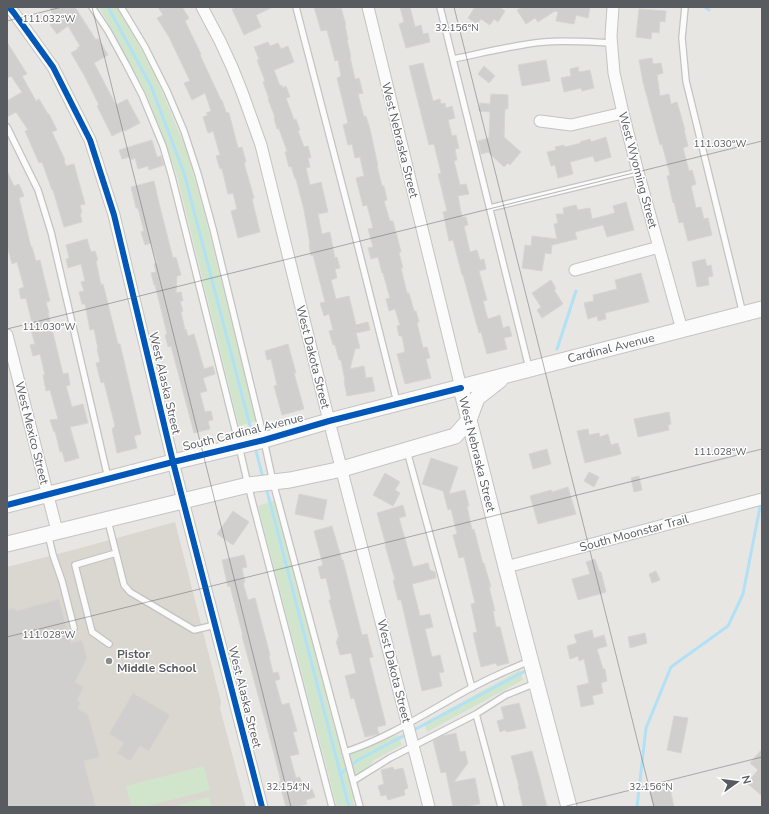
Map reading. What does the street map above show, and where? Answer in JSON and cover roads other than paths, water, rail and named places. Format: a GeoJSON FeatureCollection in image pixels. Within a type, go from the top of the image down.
{"type":"FeatureCollection","features":[{"type":"Feature","properties":{"kind":"main road","name":"Cardinal Avenue"},"geometry":{"type":"LineString","coordinates":[[461,388],[762,309]]}},
{"type":"Feature","properties":{"kind":"main road"},"geometry":{"type":"LineString","coordinates":[[7,544],[108,518],[248,485],[290,480],[342,469],[455,436],[469,420],[477,398],[506,376]]}},
{"type":"Feature","properties":{"kind":"main road","name":"South Cardinal Avenue"},"geometry":{"type":"LineString","coordinates":[[7,505],[461,388]]}},
{"type":"Feature","properties":{"kind":"main road","name":"West Nebraska Street"},"geometry":{"type":"LineString","coordinates":[[461,388],[569,807]]}},
{"type":"Feature","properties":{"kind":"street","name":"West Alaska Street"},"geometry":{"type":"LineString","coordinates":[[8,7],[53,67],[90,140],[114,215],[173,462],[262,807]]}},
{"type":"Feature","properties":{"kind":"street","name":"West Dakota Street"},"geometry":{"type":"LineString","coordinates":[[202,7],[220,41],[237,80],[261,145],[329,421],[429,807]]}},
{"type":"Feature","properties":{"kind":"street","name":"West Nebraska Street"},"geometry":{"type":"LineString","coordinates":[[368,7],[461,388]]}},
{"type":"Feature","properties":{"kind":"street","name":"West Wyoming Street"},"geometry":{"type":"LineString","coordinates":[[613,7],[611,43],[614,72],[638,172],[682,330]]}},
{"type":"Feature","properties":{"kind":"street"},"geometry":{"type":"LineString","coordinates":[[540,121],[571,125],[623,113]]}},
{"type":"Feature","properties":{"kind":"street"},"geometry":{"type":"LineString","coordinates":[[575,270],[659,247]]}},
{"type":"Feature","properties":{"kind":"street","name":"West Mexico Street"},"geometry":{"type":"LineString","coordinates":[[7,335],[47,495],[52,532]]}},
{"type":"Feature","properties":{"kind":"street","name":"South Moonstar Trail"},"geometry":{"type":"LineString","coordinates":[[506,567],[762,499]]}},
{"type":"Feature","properties":{"kind":"lane"},"geometry":{"type":"LineString","coordinates":[[92,7],[108,31],[142,95],[163,146],[248,485],[332,807]]}},
{"type":"Feature","properties":{"kind":"lane"},"geometry":{"type":"LineString","coordinates":[[121,7],[145,47],[167,91],[184,131],[198,174],[215,236],[273,482],[360,807]]}},
{"type":"Feature","properties":{"kind":"lane"},"geometry":{"type":"LineString","coordinates":[[296,7],[397,404]]}},
{"type":"Feature","properties":{"kind":"lane"},"geometry":{"type":"LineString","coordinates":[[440,7],[530,369]]}},
{"type":"Feature","properties":{"kind":"lane"},"geometry":{"type":"LineString","coordinates":[[685,7],[682,38],[686,81],[743,314]]}},
{"type":"Feature","properties":{"kind":"lane"},"geometry":{"type":"LineString","coordinates":[[453,59],[545,42],[565,41],[611,43]]}},
{"type":"Feature","properties":{"kind":"lane"},"geometry":{"type":"LineString","coordinates":[[7,126],[38,190],[51,232],[108,478]]}},
{"type":"Feature","properties":{"kind":"lane"},"geometry":{"type":"LineString","coordinates":[[490,208],[638,172]]}},
{"type":"Feature","properties":{"kind":"lane"},"geometry":{"type":"LineString","coordinates":[[406,450],[472,688]]}},
{"type":"Feature","properties":{"kind":"lane"},"geometry":{"type":"LineString","coordinates":[[108,518],[124,585],[130,592],[194,630],[215,625]]}},
{"type":"Feature","properties":{"kind":"lane"},"geometry":{"type":"LineString","coordinates":[[52,532],[53,555],[62,581],[74,628]]}},
{"type":"Feature","properties":{"kind":"lane"},"geometry":{"type":"LineString","coordinates":[[109,644],[92,632],[75,564],[116,553]]}},
{"type":"Feature","properties":{"kind":"lane"},"geometry":{"type":"LineString","coordinates":[[346,752],[364,746],[408,725],[472,688],[531,661]]}},
{"type":"Feature","properties":{"kind":"lane"},"geometry":{"type":"LineString","coordinates":[[353,781],[413,745],[476,714],[506,695],[536,683]]}},
{"type":"Feature","properties":{"kind":"lane"},"geometry":{"type":"LineString","coordinates":[[476,714],[501,807]]}},
{"type":"Feature","properties":{"kind":"waterway"},"geometry":{"type":"LineString","coordinates":[[108,7],[151,86],[184,173],[253,437]]}},
{"type":"Feature","properties":{"kind":"waterway"},"geometry":{"type":"LineString","coordinates":[[705,7],[709,10]]}},
{"type":"Feature","properties":{"kind":"waterway"},"geometry":{"type":"LineString","coordinates":[[557,349],[576,291]]}},
{"type":"Feature","properties":{"kind":"waterway"},"geometry":{"type":"LineString","coordinates":[[255,447],[263,478]]}},
{"type":"Feature","properties":{"kind":"waterway"},"geometry":{"type":"LineString","coordinates":[[266,487],[349,807]]}},
{"type":"Feature","properties":{"kind":"waterway"},"geometry":{"type":"LineString","coordinates":[[637,807],[646,728],[671,667],[728,626],[743,594],[761,502]]}},
{"type":"Feature","properties":{"kind":"waterway"},"geometry":{"type":"LineString","coordinates":[[412,731],[529,669]]}},
{"type":"Feature","properties":{"kind":"waterway"},"geometry":{"type":"LineString","coordinates":[[340,774],[358,760],[407,734]]}},
{"type":"Feature","properties":{"kind":"place","name":"Pistor Middle School"},"geometry":{"type":"Point","coordinates":[109,661]}}]}
